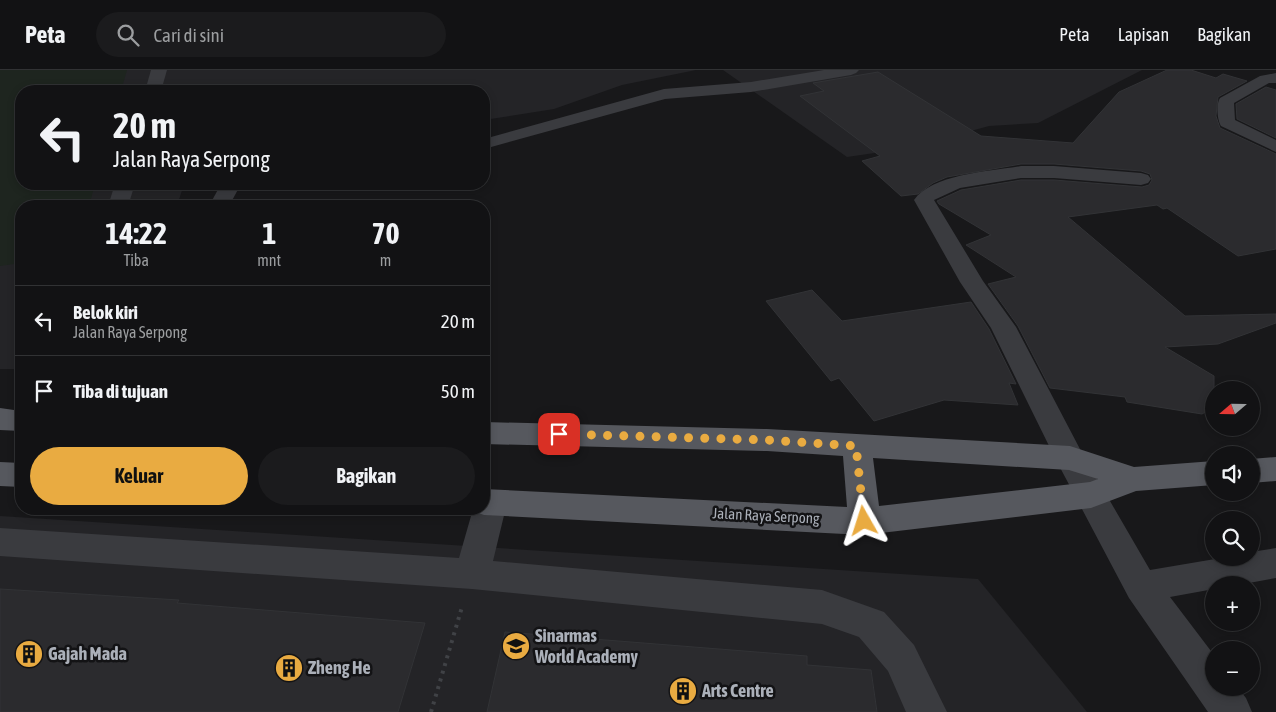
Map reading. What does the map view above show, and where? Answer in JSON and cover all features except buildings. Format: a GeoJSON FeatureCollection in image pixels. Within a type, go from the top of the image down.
{"type":"FeatureCollection","features":[{"type":"Feature","properties":{"kind":"main road"},"geometry":{"type":"LineString","coordinates":[[0,419],[15,420]]}},
{"type":"Feature","properties":{"kind":"main road","name":"Jalan Raya Serpong"},"geometry":{"type":"LineString","coordinates":[[490,432],[767,440],[1070,458],[1134,479]]}},
{"type":"Feature","properties":{"kind":"main road"},"geometry":{"type":"LineString","coordinates":[[856,446],[864,521]]}},
{"type":"Feature","properties":{"kind":"main road"},"geometry":{"type":"LineString","coordinates":[[1260,470],[1276,469]]}},
{"type":"Feature","properties":{"kind":"main road"},"geometry":{"type":"LineString","coordinates":[[0,474],[15,475]]}},
{"type":"Feature","properties":{"kind":"main road","name":"Jalan Raya Serpong"},"geometry":{"type":"LineString","coordinates":[[490,503],[864,521],[1091,495],[1134,479],[1205,475]]}},
{"type":"Feature","properties":{"kind":"street"},"geometry":{"type":"LineString","coordinates":[[155,85],[159,70]]}},
{"type":"Feature","properties":{"kind":"street"},"geometry":{"type":"LineString","coordinates":[[490,142],[664,94],[751,87],[851,70]]}},
{"type":"Feature","properties":{"kind":"street"},"geometry":{"type":"LineString","coordinates":[[1276,78],[1265,79],[1226,102],[1226,108],[1227,122],[1276,147]]}},
{"type":"Feature","properties":{"kind":"street"},"geometry":{"type":"LineString","coordinates":[[1141,179],[1054,172],[1021,172],[955,184],[925,198],[972,282],[1003,327],[1070,458],[1141,587],[1205,675]]}},
{"type":"Feature","properties":{"kind":"street"},"geometry":{"type":"LineString","coordinates":[[472,574],[484,515]]}},
{"type":"Feature","properties":{"kind":"street"},"geometry":{"type":"LineString","coordinates":[[0,542],[472,574],[822,607],[871,624],[901,658],[927,712]]}},
{"type":"Feature","properties":{"kind":"street"},"geometry":{"type":"LineString","coordinates":[[1141,587],[1276,563]]}},
{"type":"Feature","properties":{"kind":"street"},"geometry":{"type":"LineString","coordinates":[[1220,696],[1232,712]]}},
{"type":"Feature","properties":{"kind":"path"},"geometry":{"type":"LineString","coordinates":[[432,712],[472,574]]}},
{"type":"Feature","properties":{"kind":"shaded area"},"geometry":{"type":"Polygon","coordinates":[[[0,70],[696,70],[622,85],[554,109],[490,119],[490,85],[15,85],[15,190],[182,190],[179,200],[15,200],[15,369],[0,369],[0,70]]]}},
{"type":"Feature","properties":{"kind":"shaded area"},"geometry":{"type":"Polygon","coordinates":[[[0,70],[127,70],[123,85],[15,85],[15,190],[93,190],[91,200],[15,200],[15,264],[0,266],[0,70]]]}},
{"type":"Feature","properties":{"kind":"shaded area"},"geometry":{"type":"Polygon","coordinates":[[[723,70],[1142,70],[1038,123],[989,126],[909,148],[847,157],[723,70]]]}},
{"type":"Feature","properties":{"kind":"shaded area","name":"Sinarmas World Academy"},"geometry":{"type":"Polygon","coordinates":[[[0,516],[978,579],[1087,712],[0,712],[0,516]]]}},
{"type":"Feature","properties":{"kind":"place","name":"Sinarmas World Academy"},"geometry":{"type":"Point","coordinates":[516,646]}},
{"type":"Feature","properties":{"kind":"place","name":"Gajah Mada"},"geometry":{"type":"Point","coordinates":[29,654]}},
{"type":"Feature","properties":{"kind":"place","name":"Zheng He"},"geometry":{"type":"Point","coordinates":[289,668]}},
{"type":"Feature","properties":{"kind":"place","name":"Arts Centre"},"geometry":{"type":"Point","coordinates":[683,691]}},
{"type":"Feature","properties":{"kind":"route"},"geometry":{"type":"LineString","coordinates":[[559,434],[767,440],[856,446],[864,521]]}}]}
